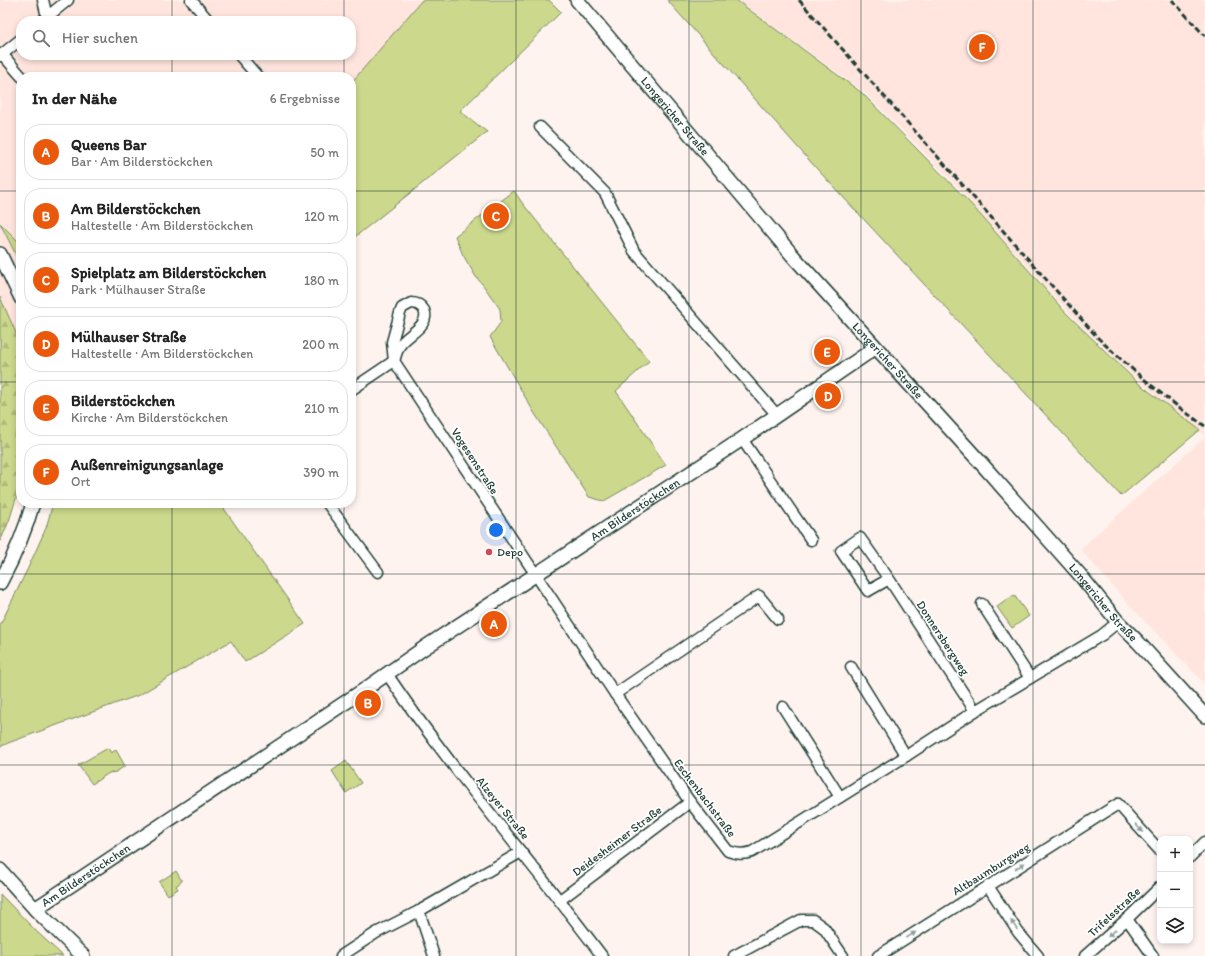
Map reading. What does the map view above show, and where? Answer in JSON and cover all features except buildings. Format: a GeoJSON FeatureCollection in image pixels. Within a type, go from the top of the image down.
{"type":"FeatureCollection","features":[{"type":"Feature","properties":{"kind":"street"},"geometry":{"type":"LineString","coordinates":[[43,0],[45,16]]}},
{"type":"Feature","properties":{"kind":"street"},"geometry":{"type":"LineString","coordinates":[[49,16],[68,0]]}},
{"type":"Feature","properties":{"kind":"street"},"geometry":{"type":"LineString","coordinates":[[190,0],[204,16]]}},
{"type":"Feature","properties":{"kind":"street","name":"Longericher Straße"},"geometry":{"type":"LineString","coordinates":[[577,0],[765,224],[1076,570],[1118,622],[1205,716]]}},
{"type":"Feature","properties":{"kind":"street"},"geometry":{"type":"LineString","coordinates":[[16,43],[1,55],[17,72]]}},
{"type":"Feature","properties":{"kind":"street"},"geometry":{"type":"LineString","coordinates":[[243,60],[254,72]]}},
{"type":"Feature","properties":{"kind":"street"},"geometry":{"type":"LineString","coordinates":[[540,127],[605,193],[634,251],[777,415]]}},
{"type":"Feature","properties":{"kind":"street"},"geometry":{"type":"LineString","coordinates":[[0,254],[16,288]]}},
{"type":"Feature","properties":{"kind":"street","name":"Vogesenstraße"},"geometry":{"type":"LineString","coordinates":[[394,361],[400,345],[407,337],[420,327],[425,320],[426,316],[424,311],[421,306],[416,303],[406,305],[402,308],[400,313],[392,342],[394,361],[535,575]]}},
{"type":"Feature","properties":{"kind":"street","name":"Am Bilderstöckchen"},"geometry":{"type":"LineString","coordinates":[[35,909],[535,575],[742,439],[875,348]]}},
{"type":"Feature","properties":{"kind":"street"},"geometry":{"type":"LineString","coordinates":[[356,387],[394,361]]}},
{"type":"Feature","properties":{"kind":"street"},"geometry":{"type":"LineString","coordinates":[[742,439],[811,540]]}},
{"type":"Feature","properties":{"kind":"street"},"geometry":{"type":"LineString","coordinates":[[0,583],[19,545],[32,508]]}},
{"type":"Feature","properties":{"kind":"street"},"geometry":{"type":"LineString","coordinates":[[331,508],[378,572]]}},
{"type":"Feature","properties":{"kind":"street","name":"Donnersbergweg"},"geometry":{"type":"LineString","coordinates":[[889,579],[868,592],[841,551],[860,538],[889,579],[975,711]]}},
{"type":"Feature","properties":{"kind":"street","name":"Eschenbachstraße"},"geometry":{"type":"LineString","coordinates":[[535,575],[690,802],[728,851],[744,854],[752,852],[975,711],[1102,635],[1118,622]]}},
{"type":"Feature","properties":{"kind":"street"},"geometry":{"type":"LineString","coordinates":[[615,694],[759,596],[778,619]]}},
{"type":"Feature","properties":{"kind":"street"},"geometry":{"type":"LineString","coordinates":[[982,604],[1030,678]]}},
{"type":"Feature","properties":{"kind":"street"},"geometry":{"type":"LineString","coordinates":[[850,667],[906,756]]}},
{"type":"Feature","properties":{"kind":"street","name":"Alzeyer Straße"},"geometry":{"type":"LineString","coordinates":[[387,674],[426,731],[468,786],[560,900],[602,956]]}},
{"type":"Feature","properties":{"kind":"street"},"geometry":{"type":"LineString","coordinates":[[783,707],[840,797]]}},
{"type":"Feature","properties":{"kind":"street","name":"Deidesheimer Straße"},"geometry":{"type":"LineString","coordinates":[[560,900],[690,802]]}},
{"type":"Feature","properties":{"kind":"street","name":"Altbaumburgweg"},"geometry":{"type":"LineString","coordinates":[[878,956],[1118,804],[1157,849]]}},
{"type":"Feature","properties":{"kind":"street"},"geometry":{"type":"LineString","coordinates":[[1193,854],[1205,842]]}},
{"type":"Feature","properties":{"kind":"street"},"geometry":{"type":"LineString","coordinates":[[341,956],[376,933],[419,911],[521,852]]}},
{"type":"Feature","properties":{"kind":"street"},"geometry":{"type":"LineString","coordinates":[[0,870],[35,909],[83,956]]}},
{"type":"Feature","properties":{"kind":"street"},"geometry":{"type":"LineString","coordinates":[[988,886],[1018,932],[1038,956]]}},
{"type":"Feature","properties":{"kind":"street","name":"Trifelsstraße"},"geometry":{"type":"LineString","coordinates":[[1085,956],[1127,919],[1157,889]]}},
{"type":"Feature","properties":{"kind":"street"},"geometry":{"type":"LineString","coordinates":[[419,911],[434,956]]}},
{"type":"Feature","properties":{"kind":"street"},"geometry":{"type":"LineString","coordinates":[[1127,919],[1153,956]]}},
{"type":"Feature","properties":{"kind":"street"},"geometry":{"type":"LineString","coordinates":[[734,956],[801,920],[813,920],[824,928],[843,956]]}},
{"type":"Feature","properties":{"kind":"shaded area"},"geometry":{"type":"Polygon","coordinates":[[[0,0],[422,0],[356,77],[356,72],[16,72],[16,239],[0,224],[0,0]]]}},
{"type":"Feature","properties":{"kind":"shaded area"},"geometry":{"type":"Polygon","coordinates":[[[738,0],[1205,0],[1205,436],[1133,376],[1070,314],[952,181],[865,93],[738,0]]]}},
{"type":"Feature","properties":{"kind":"shaded area"},"geometry":{"type":"Polygon","coordinates":[[[0,224],[16,255],[16,333],[0,297],[0,224]]]}},
{"type":"Feature","properties":{"kind":"shaded area"},"geometry":{"type":"Polygon","coordinates":[[[1205,437],[1205,684],[1131,607],[1080,549],[1205,437]]]}},
{"type":"Feature","properties":{"kind":"green space"},"geometry":{"type":"Polygon","coordinates":[[[422,0],[549,0],[561,12],[460,111],[487,132],[356,236],[356,77],[422,0]]]}},
{"type":"Feature","properties":{"kind":"green space"},"geometry":{"type":"Polygon","coordinates":[[[667,0],[736,0],[862,93],[970,203],[1066,313],[1138,383],[1200,430],[1121,496],[817,169],[667,0]]]}},
{"type":"Feature","properties":{"kind":"green space"},"geometry":{"type":"Polygon","coordinates":[[[514,191],[649,361],[616,391],[666,465],[604,501],[589,497],[535,414],[490,337],[501,322],[500,309],[476,277],[463,255],[455,236],[514,191]]]}},
{"type":"Feature","properties":{"kind":"green space"},"geometry":{"type":"Polygon","coordinates":[[[0,223],[16,239],[16,255],[0,223]]]}},
{"type":"Feature","properties":{"kind":"green space"},"geometry":{"type":"Polygon","coordinates":[[[0,297],[16,333],[16,499],[0,542],[0,297]]]}},
{"type":"Feature","properties":{"kind":"green space"},"geometry":{"type":"Polygon","coordinates":[[[52,508],[224,508],[305,624],[245,662],[231,641],[139,695],[0,747],[0,625],[46,528],[52,508]]]}},
{"type":"Feature","properties":{"kind":"green space"},"geometry":{"type":"Polygon","coordinates":[[[1014,595],[1029,616],[1012,628],[997,607],[1014,595]]]}},
{"type":"Feature","properties":{"kind":"green space"},"geometry":{"type":"Polygon","coordinates":[[[108,748],[111,753],[116,750],[125,766],[116,772],[109,773],[92,784],[78,765],[108,748]]]}},
{"type":"Feature","properties":{"kind":"green space"},"geometry":{"type":"Polygon","coordinates":[[[346,761],[361,783],[346,793],[332,771],[346,761]]]}},
{"type":"Feature","properties":{"kind":"green space"},"geometry":{"type":"Polygon","coordinates":[[[176,871],[182,881],[176,886],[178,889],[168,895],[159,882],[176,871]]]}},
{"type":"Feature","properties":{"kind":"green space"},"geometry":{"type":"Polygon","coordinates":[[[0,894],[36,931],[63,956],[0,956],[0,894]]]}},
{"type":"Feature","properties":{"kind":"railway"},"geometry":{"type":"LineString","coordinates":[[799,0],[1098,338],[1150,384],[1205,426]]}},
{"type":"Feature","properties":{"kind":"railway"},"geometry":{"type":"LineString","coordinates":[[1172,0],[1205,36]]}},
{"type":"Feature","properties":{"kind":"place","name":"Außenreinigungsanlage"},"geometry":{"type":"Point","coordinates":[982,47]}},
{"type":"Feature","properties":{"kind":"place","name":"Spielplatz am Bilderstöckchen"},"geometry":{"type":"Point","coordinates":[496,216]}},
{"type":"Feature","properties":{"kind":"place","name":"Bilderstöckchen"},"geometry":{"type":"Point","coordinates":[827,352]}},
{"type":"Feature","properties":{"kind":"place","name":"Mülhauser Straße"},"geometry":{"type":"Point","coordinates":[828,396]}},
{"type":"Feature","properties":{"kind":"place","name":"Depo"},"geometry":{"type":"Point","coordinates":[489,552]}},
{"type":"Feature","properties":{"kind":"place","name":"Queens Bar"},"geometry":{"type":"Point","coordinates":[494,624]}},
{"type":"Feature","properties":{"kind":"place","name":"Am Bilderstöckchen"},"geometry":{"type":"Point","coordinates":[368,703]}}]}
